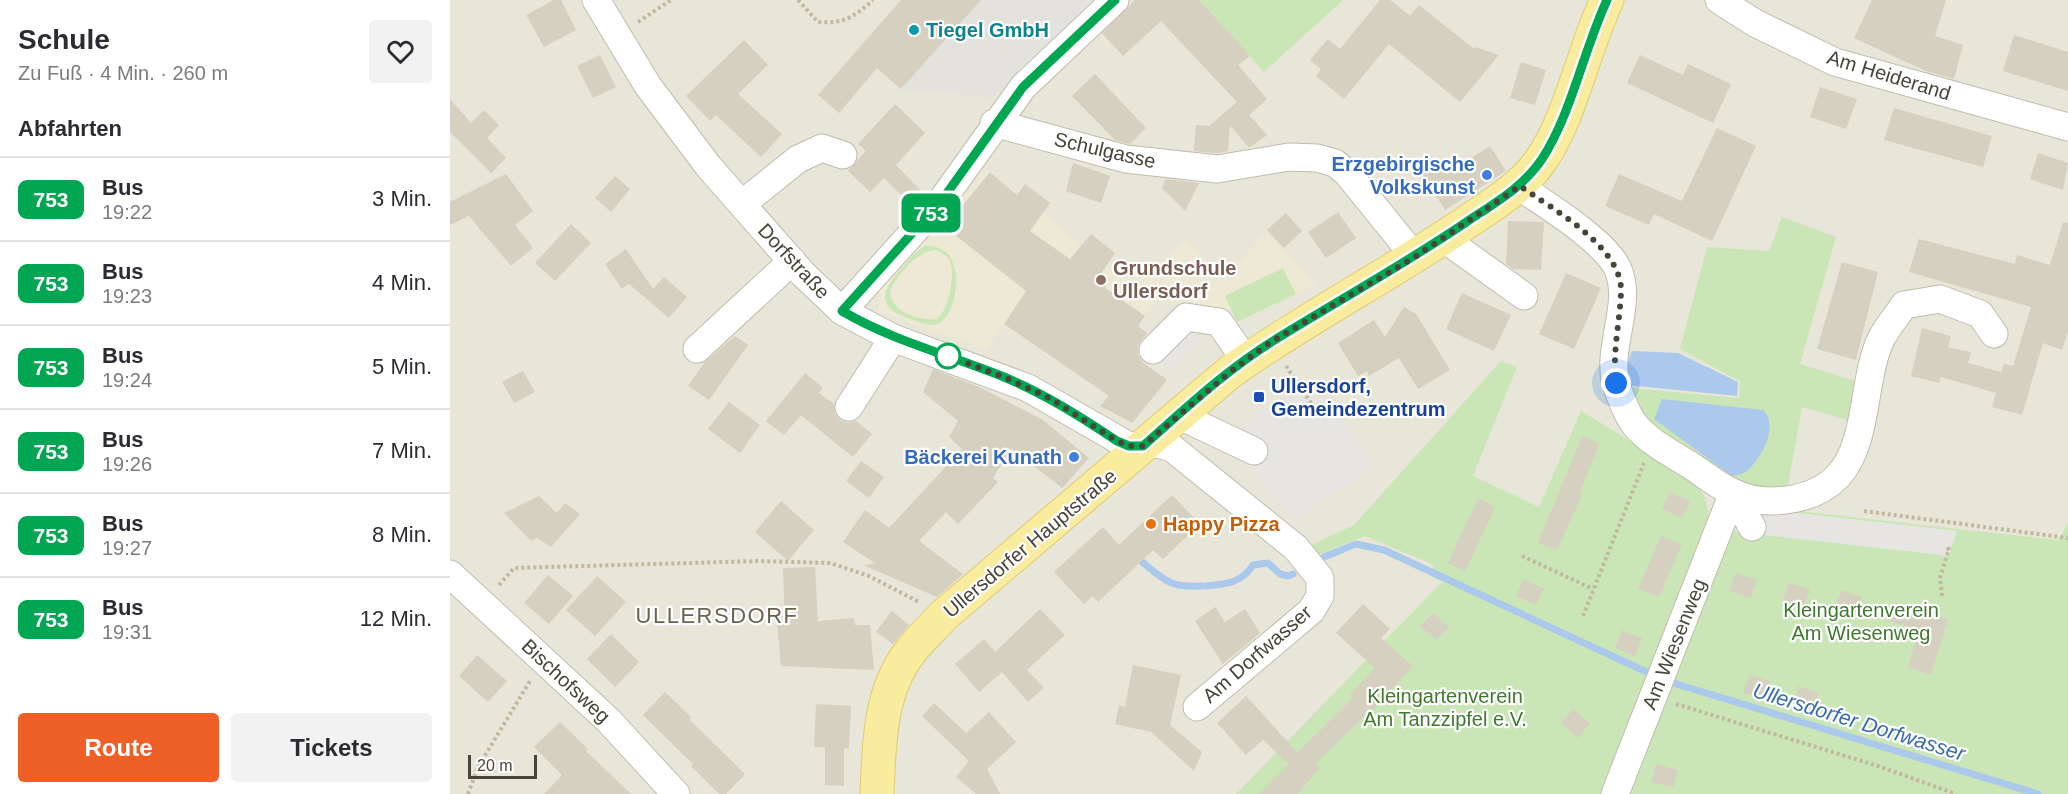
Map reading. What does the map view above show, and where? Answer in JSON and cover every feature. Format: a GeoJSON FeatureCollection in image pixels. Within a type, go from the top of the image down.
{"type":"FeatureCollection","features":[{"type":"Feature","properties":{"kind":"main road","name":"Ullersdorfer Hauptstraße"},"geometry":{"type":"LineString","coordinates":[[877,794],[879,741],[887,698],[909,654],[944,615],[1178,415],[1258,352],[1415,257],[1520,186],[1542,159],[1560,122],[1594,27],[1607,0]]}},
{"type":"Feature","properties":{"kind":"street","name":"Dorfstraße"},"geometry":{"type":"LineString","coordinates":[[596,0],[655,95],[709,167],[792,261],[842,311],[893,338],[1004,377],[1051,399],[1117,441],[1129,446],[1143,446]]}},
{"type":"Feature","properties":{"kind":"street"},"geometry":{"type":"LineString","coordinates":[[842,311],[942,200],[994,123],[1023,87],[1115,0]]}},
{"type":"Feature","properties":{"kind":"street","name":"Am Heiderand"},"geometry":{"type":"LineString","coordinates":[[1719,0],[1755,23],[1835,62],[2068,127]]}},
{"type":"Feature","properties":{"kind":"street","name":"Schulgasse"},"geometry":{"type":"LineString","coordinates":[[994,123],[1126,159],[1217,169],[1289,157],[1317,158],[1335,163],[1347,173],[1415,257]]}},
{"type":"Feature","properties":{"kind":"street"},"geometry":{"type":"LineString","coordinates":[[742,204],[798,159],[822,148],[843,155]]}},
{"type":"Feature","properties":{"kind":"street"},"geometry":{"type":"LineString","coordinates":[[1520,186],[1606,252],[1617,268],[1621,288],[1614,366],[1616,383],[1635,424],[1653,441],[1733,493],[1751,498],[1789,500],[1817,491],[1837,478],[1854,448],[1881,339],[1905,305],[1941,299],[1980,314],[1994,334]]}},
{"type":"Feature","properties":{"kind":"street"},"geometry":{"type":"LineString","coordinates":[[1443,238],[1524,296]]}},
{"type":"Feature","properties":{"kind":"street"},"geometry":{"type":"LineString","coordinates":[[697,349],[792,261]]}},
{"type":"Feature","properties":{"kind":"street"},"geometry":{"type":"LineString","coordinates":[[1153,350],[1186,317],[1219,322],[1258,352]]}},
{"type":"Feature","properties":{"kind":"street"},"geometry":{"type":"LineString","coordinates":[[849,407],[893,338]]}},
{"type":"Feature","properties":{"kind":"street"},"geometry":{"type":"LineString","coordinates":[[1178,415],[1254,451]]}},
{"type":"Feature","properties":{"kind":"street","name":"Am Dorfwasser"},"geometry":{"type":"LineString","coordinates":[[1143,446],[1159,444],[1183,454],[1296,548],[1320,578],[1320,596],[1311,612],[1197,706]]}},
{"type":"Feature","properties":{"kind":"street"},"geometry":{"type":"LineString","coordinates":[[1733,493],[1752,527]]}},
{"type":"Feature","properties":{"kind":"street","name":"Am Wiesenweg"},"geometry":{"type":"LineString","coordinates":[[1615,794],[1733,493]]}},
{"type":"Feature","properties":{"kind":"street","name":"Bischofsweg"},"geometry":{"type":"LineString","coordinates":[[450,574],[609,721],[676,794]]}},
{"type":"Feature","properties":{"kind":"path"},"geometry":{"type":"LineString","coordinates":[[617,36],[671,0]]}},
{"type":"Feature","properties":{"kind":"path"},"geometry":{"type":"LineString","coordinates":[[798,0],[818,22],[838,23],[860,12],[873,0]]}},
{"type":"Feature","properties":{"kind":"path"},"geometry":{"type":"LineString","coordinates":[[1258,352],[1313,406],[1300,416]]}},
{"type":"Feature","properties":{"kind":"path"},"geometry":{"type":"LineString","coordinates":[[1583,616],[1653,441]]}},
{"type":"Feature","properties":{"kind":"path"},"geometry":{"type":"LineString","coordinates":[[1864,512],[2068,538]]}},
{"type":"Feature","properties":{"kind":"path"},"geometry":{"type":"LineString","coordinates":[[1942,596],[1940,578],[1949,549],[1945,549]]}},
{"type":"Feature","properties":{"kind":"path"},"geometry":{"type":"LineString","coordinates":[[1522,556],[1593,589]]}},
{"type":"Feature","properties":{"kind":"path"},"geometry":{"type":"LineString","coordinates":[[482,603],[514,568],[758,561],[830,563],[869,576],[944,615]]}},
{"type":"Feature","properties":{"kind":"path"},"geometry":{"type":"LineString","coordinates":[[468,794],[478,767],[543,660]]}},
{"type":"Feature","properties":{"kind":"path"},"geometry":{"type":"LineString","coordinates":[[1652,697],[1878,766],[1956,794]]}},
{"type":"Feature","properties":{"kind":"shaded area"},"geometry":{"type":"Polygon","coordinates":[[[450,0],[2068,0],[2068,523],[1857,794],[450,794],[450,0]]]}},
{"type":"Feature","properties":{"kind":"shaded area"},"geometry":{"type":"Polygon","coordinates":[[[901,0],[1095,0],[992,98],[901,89],[856,50],[901,0]]]}},
{"type":"Feature","properties":{"kind":"shaded area","name":"Grundschule Ullersdorf"},"geometry":{"type":"Polygon","coordinates":[[[987,169],[1108,266],[1160,269],[1184,240],[1228,276],[1266,231],[1317,285],[1237,322],[1231,310],[1217,317],[1156,300],[1095,387],[1004,324],[987,350],[879,312],[878,292],[987,169]]]}},
{"type":"Feature","properties":{"kind":"shaded area"},"geometry":{"type":"Polygon","coordinates":[[[1189,328],[1200,341],[1171,369],[1159,356],[1189,328]]]}},
{"type":"Feature","properties":{"kind":"shaded area"},"geometry":{"type":"Polygon","coordinates":[[[1301,383],[1315,402],[1324,395],[1373,467],[1293,520],[1225,438],[1301,383]]]}},
{"type":"Feature","properties":{"kind":"shaded area"},"geometry":{"type":"Polygon","coordinates":[[[1754,508],[1957,531],[1949,556],[1730,531],[1737,514],[1754,508]]]}},
{"type":"Feature","properties":{"kind":"green space"},"geometry":{"type":"Polygon","coordinates":[[[1199,0],[1343,0],[1264,72],[1199,0]]]}},
{"type":"Feature","properties":{"kind":"green space"},"geometry":{"type":"Polygon","coordinates":[[[1782,217],[1836,237],[1800,364],[1865,384],[1854,422],[1802,407],[1787,491],[1738,485],[1645,420],[1630,388],[1739,398],[1740,381],[1680,349],[1707,247],[1769,251],[1782,217]]]}},
{"type":"Feature","properties":{"kind":"green space"},"geometry":{"type":"Polygon","coordinates":[[[925,246],[940,248],[949,256],[954,267],[955,294],[946,317],[937,324],[930,325],[901,315],[887,305],[885,299],[894,277],[925,246]],[[936,250],[922,254],[915,259],[903,271],[890,291],[895,305],[914,317],[937,319],[948,301],[952,268],[948,258],[936,250]]]}},
{"type":"Feature","properties":{"kind":"green space"},"geometry":{"type":"Polygon","coordinates":[[[1283,268],[1296,294],[1237,322],[1225,296],[1283,268]]]}},
{"type":"Feature","properties":{"kind":"green space","name":"Kleingartenverein Am Tanzzipfel e.V."},"geometry":{"type":"Polygon","coordinates":[[[1501,361],[1517,367],[1473,476],[1539,507],[1581,411],[1695,480],[1705,498],[1710,520],[1605,794],[1236,794],[1442,582],[1430,576],[1434,565],[1365,536],[1318,555],[1311,545],[1354,525],[1501,361]]]}},
{"type":"Feature","properties":{"kind":"green space","name":"Kleingartenverein Am Wiesenweg"},"geometry":{"type":"Polygon","coordinates":[[[1754,506],[2057,540],[2068,523],[2068,794],[1626,794],[1736,513],[1754,506]]]}},
{"type":"Feature","properties":{"kind":"water"},"geometry":{"type":"Polygon","coordinates":[[[1632,351],[1678,353],[1738,382],[1737,396],[1627,385],[1623,374],[1632,351]]]}},
{"type":"Feature","properties":{"kind":"water"},"geometry":{"type":"Polygon","coordinates":[[[1662,399],[1763,410],[1770,425],[1762,451],[1746,472],[1732,476],[1654,419],[1662,399]]]}},
{"type":"Feature","properties":{"kind":"building"},"geometry":{"type":"Polygon","coordinates":[[[554,0],[561,0],[576,30],[544,47],[526,15],[554,0]]]}},
{"type":"Feature","properties":{"kind":"building","name":"Tiegel GmbH"},"geometry":{"type":"Polygon","coordinates":[[[901,0],[981,0],[901,89],[877,68],[839,113],[818,95],[901,0]]]}},
{"type":"Feature","properties":{"kind":"building"},"geometry":{"type":"Polygon","coordinates":[[[1135,0],[1199,0],[1250,56],[1238,65],[1267,99],[1249,115],[1267,135],[1249,148],[1230,125],[1228,151],[1217,153],[1194,151],[1196,125],[1209,126],[1237,102],[1161,21],[1123,56],[1102,33],[1135,0]]]}},
{"type":"Feature","properties":{"kind":"building"},"geometry":{"type":"Polygon","coordinates":[[[1380,0],[1390,0],[1410,16],[1419,5],[1474,49],[1476,47],[1499,55],[1460,102],[1389,44],[1344,99],[1316,76],[1321,69],[1310,60],[1328,39],[1340,49],[1380,0]]]}},
{"type":"Feature","properties":{"kind":"building"},"geometry":{"type":"Polygon","coordinates":[[[1872,0],[1946,0],[1935,36],[1963,45],[1954,79],[1926,71],[1854,38],[1872,0]]]}},
{"type":"Feature","properties":{"kind":"building"},"geometry":{"type":"Polygon","coordinates":[[[2014,35],[2068,52],[2068,91],[2003,71],[2014,35]]]}},
{"type":"Feature","properties":{"kind":"building"},"geometry":{"type":"Polygon","coordinates":[[[744,40],[768,65],[738,94],[782,134],[761,157],[716,115],[710,121],[686,96],[744,40]]]}},
{"type":"Feature","properties":{"kind":"building"},"geometry":{"type":"Polygon","coordinates":[[[600,55],[616,87],[593,98],[577,66],[600,55]]]}},
{"type":"Feature","properties":{"kind":"building"},"geometry":{"type":"Polygon","coordinates":[[[1640,55],[1683,75],[1688,64],[1731,84],[1713,123],[1627,83],[1640,55]]]}},
{"type":"Feature","properties":{"kind":"building"},"geometry":{"type":"Polygon","coordinates":[[[1521,62],[1546,70],[1535,105],[1510,98],[1521,62]]]}},
{"type":"Feature","properties":{"kind":"building"},"geometry":{"type":"Polygon","coordinates":[[[1095,74],[1146,128],[1130,144],[1115,140],[1072,96],[1095,74]]]}},
{"type":"Feature","properties":{"kind":"building"},"geometry":{"type":"Polygon","coordinates":[[[1820,87],[1857,99],[1846,129],[1810,117],[1820,87]]]}},
{"type":"Feature","properties":{"kind":"building"},"geometry":{"type":"Polygon","coordinates":[[[450,99],[471,123],[484,110],[499,125],[487,138],[506,158],[491,173],[450,132],[450,99]]]}},
{"type":"Feature","properties":{"kind":"building"},"geometry":{"type":"Polygon","coordinates":[[[895,104],[925,133],[896,165],[925,195],[913,207],[884,178],[870,192],[848,171],[866,151],[858,144],[895,104]]]}},
{"type":"Feature","properties":{"kind":"building"},"geometry":{"type":"Polygon","coordinates":[[[1894,108],[1992,136],[1983,167],[1884,140],[1894,108]]]}},
{"type":"Feature","properties":{"kind":"building"},"geometry":{"type":"Polygon","coordinates":[[[1717,128],[1756,146],[1712,241],[1654,214],[1649,225],[1605,206],[1619,174],[1682,201],[1717,128]]]}},
{"type":"Feature","properties":{"kind":"building"},"geometry":{"type":"Polygon","coordinates":[[[1490,146],[1506,171],[1445,210],[1421,173],[1443,159],[1451,171],[1490,146]]]}},
{"type":"Feature","properties":{"kind":"building"},"geometry":{"type":"Polygon","coordinates":[[[2038,153],[2068,163],[2063,190],[2030,179],[2038,153]]]}},
{"type":"Feature","properties":{"kind":"building"},"geometry":{"type":"Polygon","coordinates":[[[1073,163],[1110,176],[1101,203],[1066,191],[1073,163]]]}},
{"type":"Feature","properties":{"kind":"building"},"geometry":{"type":"Polygon","coordinates":[[[990,172],[1017,195],[1025,184],[1050,203],[1030,231],[1070,259],[1091,234],[1115,253],[1097,279],[1107,285],[1105,288],[1145,316],[1138,326],[1147,333],[1138,345],[1138,355],[1142,362],[1167,380],[1132,423],[1100,406],[1109,396],[1004,324],[1026,291],[945,227],[990,172]]]}},
{"type":"Feature","properties":{"kind":"building"},"geometry":{"type":"Polygon","coordinates":[[[506,174],[533,211],[515,225],[533,248],[511,266],[469,216],[450,225],[450,202],[506,174]]]}},
{"type":"Feature","properties":{"kind":"building"},"geometry":{"type":"Polygon","coordinates":[[[615,176],[630,189],[611,212],[595,198],[615,176]]]}},
{"type":"Feature","properties":{"kind":"building"},"geometry":{"type":"Polygon","coordinates":[[[1166,179],[1199,183],[1185,211],[1162,188],[1166,179]]]}},
{"type":"Feature","properties":{"kind":"building"},"geometry":{"type":"Polygon","coordinates":[[[1338,212],[1356,238],[1326,258],[1308,232],[1338,212]]]}},
{"type":"Feature","properties":{"kind":"building"},"geometry":{"type":"Polygon","coordinates":[[[1286,213],[1302,231],[1284,248],[1267,230],[1286,213]]]}},
{"type":"Feature","properties":{"kind":"building"},"geometry":{"type":"Polygon","coordinates":[[[1508,221],[1544,222],[1541,270],[1513,269],[1506,264],[1508,221]]]}},
{"type":"Feature","properties":{"kind":"building"},"geometry":{"type":"Polygon","coordinates":[[[2063,222],[2068,223],[2068,332],[2062,350],[2043,343],[2022,415],[1992,407],[1996,393],[1941,377],[1939,383],[1911,376],[1922,328],[1951,336],[1948,347],[1971,352],[1968,363],[2001,372],[2004,364],[2013,366],[2031,307],[1909,272],[1919,239],[2015,264],[2017,255],[2050,265],[2063,222]]]}},
{"type":"Feature","properties":{"kind":"building"},"geometry":{"type":"Polygon","coordinates":[[[571,224],[591,243],[555,281],[535,263],[571,224]]]}},
{"type":"Feature","properties":{"kind":"building"},"geometry":{"type":"Polygon","coordinates":[[[626,249],[653,289],[664,277],[687,297],[669,318],[629,284],[622,289],[605,264],[626,249]]]}},
{"type":"Feature","properties":{"kind":"building"},"geometry":{"type":"Polygon","coordinates":[[[1842,262],[1878,272],[1856,360],[1817,349],[1842,262]]]}},
{"type":"Feature","properties":{"kind":"building"},"geometry":{"type":"Polygon","coordinates":[[[1566,273],[1601,288],[1574,349],[1539,334],[1566,273]]]}},
{"type":"Feature","properties":{"kind":"building"},"geometry":{"type":"Polygon","coordinates":[[[1462,293],[1511,315],[1494,351],[1446,329],[1462,293]]]}},
{"type":"Feature","properties":{"kind":"building"},"geometry":{"type":"Polygon","coordinates":[[[1404,307],[1416,314],[1450,370],[1418,389],[1399,358],[1369,376],[1367,371],[1358,376],[1338,343],[1374,320],[1385,337],[1404,307]]]}},
{"type":"Feature","properties":{"kind":"building"},"geometry":{"type":"Polygon","coordinates":[[[735,336],[748,345],[709,400],[688,386],[705,362],[735,336]]]}},
{"type":"Feature","properties":{"kind":"building"},"geometry":{"type":"Polygon","coordinates":[[[933,369],[979,387],[1043,420],[1089,458],[1062,488],[1011,448],[993,478],[998,482],[958,524],[946,512],[919,541],[963,574],[937,597],[863,565],[876,564],[843,542],[865,510],[889,528],[962,449],[949,437],[958,421],[923,392],[933,369]]]}},
{"type":"Feature","properties":{"kind":"building"},"geometry":{"type":"Polygon","coordinates":[[[523,371],[535,392],[514,403],[502,382],[523,371]]]}},
{"type":"Feature","properties":{"kind":"building"},"geometry":{"type":"Polygon","coordinates":[[[805,373],[823,388],[819,393],[834,404],[835,414],[840,420],[848,423],[856,421],[872,434],[853,457],[801,415],[784,435],[766,421],[805,373]]]}},
{"type":"Feature","properties":{"kind":"building"},"geometry":{"type":"Polygon","coordinates":[[[729,402],[760,425],[740,453],[708,429],[729,402]]]}},
{"type":"Feature","properties":{"kind":"building"},"geometry":{"type":"Polygon","coordinates":[[[1582,436],[1600,443],[1580,492],[1583,493],[1557,550],[1538,543],[1582,436]]]}},
{"type":"Feature","properties":{"kind":"building"},"geometry":{"type":"Polygon","coordinates":[[[861,461],[884,477],[869,498],[846,481],[861,461]]]}},
{"type":"Feature","properties":{"kind":"building"},"geometry":{"type":"Polygon","coordinates":[[[1670,492],[1690,501],[1682,518],[1662,509],[1670,492]]]}},
{"type":"Feature","properties":{"kind":"building"},"geometry":{"type":"Polygon","coordinates":[[[1172,495],[1200,524],[1163,559],[1153,550],[1098,602],[1093,596],[1084,604],[1054,572],[1103,527],[1119,545],[1172,495]]]}},
{"type":"Feature","properties":{"kind":"building"},"geometry":{"type":"Polygon","coordinates":[[[539,496],[557,513],[565,503],[580,514],[551,547],[537,538],[531,541],[504,513],[539,496]]]}},
{"type":"Feature","properties":{"kind":"building"},"geometry":{"type":"Polygon","coordinates":[[[1478,498],[1495,507],[1465,572],[1448,563],[1478,498]]]}},
{"type":"Feature","properties":{"kind":"building"},"geometry":{"type":"Polygon","coordinates":[[[781,501],[814,530],[788,561],[755,532],[781,501]]]}},
{"type":"Feature","properties":{"kind":"building"},"geometry":{"type":"Polygon","coordinates":[[[1661,536],[1682,544],[1659,597],[1638,589],[1661,536]]]}},
{"type":"Feature","properties":{"kind":"building"},"geometry":{"type":"Polygon","coordinates":[[[815,567],[818,623],[819,621],[854,618],[855,625],[870,625],[874,670],[781,666],[777,623],[785,623],[783,568],[815,567]]]}},
{"type":"Feature","properties":{"kind":"building"},"geometry":{"type":"Polygon","coordinates":[[[1736,573],[1757,580],[1751,598],[1729,591],[1736,573]]]}},
{"type":"Feature","properties":{"kind":"building"},"geometry":{"type":"Polygon","coordinates":[[[548,575],[573,596],[549,624],[524,603],[548,575]]]}},
{"type":"Feature","properties":{"kind":"building"},"geometry":{"type":"Polygon","coordinates":[[[597,576],[626,602],[595,636],[566,610],[597,576]]]}},
{"type":"Feature","properties":{"kind":"building"},"geometry":{"type":"Polygon","coordinates":[[[1524,579],[1544,589],[1536,605],[1516,596],[1524,579]]]}},
{"type":"Feature","properties":{"kind":"building"},"geometry":{"type":"Polygon","coordinates":[[[1788,583],[1810,589],[1804,607],[1783,601],[1788,583]]]}},
{"type":"Feature","properties":{"kind":"building"},"geometry":{"type":"Polygon","coordinates":[[[1841,590],[1862,597],[1856,615],[1835,608],[1841,590]]]}},
{"type":"Feature","properties":{"kind":"building"},"geometry":{"type":"Polygon","coordinates":[[[1893,602],[1948,619],[1931,675],[1908,667],[1919,630],[1888,621],[1893,602]]]}},
{"type":"Feature","properties":{"kind":"building"},"geometry":{"type":"Polygon","coordinates":[[[1363,604],[1390,629],[1381,638],[1413,666],[1371,713],[1369,712],[1315,764],[1320,768],[1297,794],[1259,794],[1289,764],[1263,740],[1246,755],[1217,723],[1246,696],[1297,752],[1300,750],[1353,698],[1350,695],[1375,668],[1336,633],[1363,604]]]}},
{"type":"Feature","properties":{"kind":"building"},"geometry":{"type":"Polygon","coordinates":[[[1215,607],[1225,622],[1245,609],[1260,633],[1223,664],[1195,621],[1215,607]]]}},
{"type":"Feature","properties":{"kind":"building"},"geometry":{"type":"Polygon","coordinates":[[[1040,609],[1065,635],[1027,670],[1044,688],[1028,702],[1002,672],[979,692],[955,664],[984,639],[995,652],[1040,609]]]}},
{"type":"Feature","properties":{"kind":"building"},"geometry":{"type":"Polygon","coordinates":[[[892,611],[909,625],[893,644],[876,632],[892,611]]]}},
{"type":"Feature","properties":{"kind":"building"},"geometry":{"type":"Polygon","coordinates":[[[1433,613],[1449,627],[1436,640],[1420,626],[1433,613]]]}},
{"type":"Feature","properties":{"kind":"building"},"geometry":{"type":"Polygon","coordinates":[[[1622,630],[1642,638],[1635,656],[1615,648],[1622,630]]]}},
{"type":"Feature","properties":{"kind":"building"},"geometry":{"type":"Polygon","coordinates":[[[611,634],[639,662],[615,687],[587,659],[611,634]]]}},
{"type":"Feature","properties":{"kind":"building"},"geometry":{"type":"Polygon","coordinates":[[[477,655],[507,681],[488,702],[459,676],[477,655]]]}},
{"type":"Feature","properties":{"kind":"building"},"geometry":{"type":"Polygon","coordinates":[[[1133,665],[1181,675],[1170,725],[1202,752],[1194,771],[1151,732],[1115,724],[1119,705],[1125,707],[1133,665]]]}},
{"type":"Feature","properties":{"kind":"building"},"geometry":{"type":"Polygon","coordinates":[[[1749,675],[1770,681],[1765,699],[1743,693],[1749,675]]]}},
{"type":"Feature","properties":{"kind":"building"},"geometry":{"type":"Polygon","coordinates":[[[1798,686],[1819,693],[1814,711],[1793,704],[1798,686]]]}},
{"type":"Feature","properties":{"kind":"building"},"geometry":{"type":"Polygon","coordinates":[[[665,692],[745,774],[726,794],[719,794],[691,766],[693,764],[643,715],[665,692]]]}},
{"type":"Feature","properties":{"kind":"building"},"geometry":{"type":"Polygon","coordinates":[[[934,703],[966,733],[989,712],[1016,742],[987,769],[1000,794],[976,794],[956,777],[969,761],[922,716],[934,703]]]}},
{"type":"Feature","properties":{"kind":"building"},"geometry":{"type":"Polygon","coordinates":[[[816,704],[851,706],[849,749],[844,748],[844,786],[825,785],[825,747],[814,747],[816,704]]]}},
{"type":"Feature","properties":{"kind":"building"},"geometry":{"type":"Polygon","coordinates":[[[1573,709],[1590,723],[1578,738],[1561,723],[1573,709]]]}},
{"type":"Feature","properties":{"kind":"building"},"geometry":{"type":"Polygon","coordinates":[[[560,722],[588,749],[586,751],[631,794],[544,794],[562,775],[534,747],[560,722]]]}},
{"type":"Feature","properties":{"kind":"building"},"geometry":{"type":"Polygon","coordinates":[[[1656,764],[1678,770],[1673,787],[1651,782],[1656,764]]]}},
{"type":"Feature","properties":{"kind":"waterway","name":"Ullersdorfer Dorfwasser"},"geometry":{"type":"LineString","coordinates":[[1324,557],[1356,544],[1384,550],[1651,674]]}},
{"type":"Feature","properties":{"kind":"waterway","name":"Ullersdorfer Dorfwasser"},"geometry":{"type":"LineString","coordinates":[[1141,561],[1174,584],[1201,586]]}},
{"type":"Feature","properties":{"kind":"waterway","name":"Ullersdorfer Dorfwasser"},"geometry":{"type":"LineString","coordinates":[[1206,586],[1239,579],[1253,565],[1268,563],[1280,574],[1288,576],[1293,574]]}},
{"type":"Feature","properties":{"kind":"waterway","name":"Ullersdorfer Dorfwasser"},"geometry":{"type":"LineString","coordinates":[[1670,682],[2038,794]]}},
{"type":"Feature","properties":{"kind":"bus line","name":"753"},"geometry":{"type":"LineString","coordinates":[[1115,0],[1023,87],[994,123],[942,200],[842,311],[893,338],[1004,377],[1051,399],[1117,441],[1129,446],[1143,446],[1230,372],[1271,342],[1415,257],[1520,186],[1542,159],[1560,122],[1594,27],[1607,0]]}},
{"type":"Feature","properties":{"kind":"place","name":"Tiegel GmbH"},"geometry":{"type":"Point","coordinates":[914,30]}},
{"type":"Feature","properties":{"kind":"place","name":"Erzgebirgische Volkskunst"},"geometry":{"type":"Point","coordinates":[1487,175]}},
{"type":"Feature","properties":{"kind":"place","name":"Grundschule Ullersdorf"},"geometry":{"type":"Point","coordinates":[1101,280]}},
{"type":"Feature","properties":{"kind":"place","name":"Ullersdorf, Gemeindezentrum"},"geometry":{"type":"Point","coordinates":[1259,397]}},
{"type":"Feature","properties":{"kind":"place","name":"Bäckerei Kunath"},"geometry":{"type":"Point","coordinates":[1074,457]}},
{"type":"Feature","properties":{"kind":"place","name":"Happy Pizza"},"geometry":{"type":"Point","coordinates":[1151,524]}},
{"type":"Feature","properties":{"kind":"district","name":"ULLERSDORF"},"geometry":{"type":"Point","coordinates":[717,615]}},
{"type":"Feature","properties":{"kind":"route"},"geometry":{"type":"LineString","coordinates":[[948,356],[1004,377],[1051,399],[1117,441],[1129,446],[1143,446],[1230,372],[1271,342],[1415,257],[1520,186],[1606,252],[1617,268],[1621,288],[1614,366],[1616,383]]}}]}
